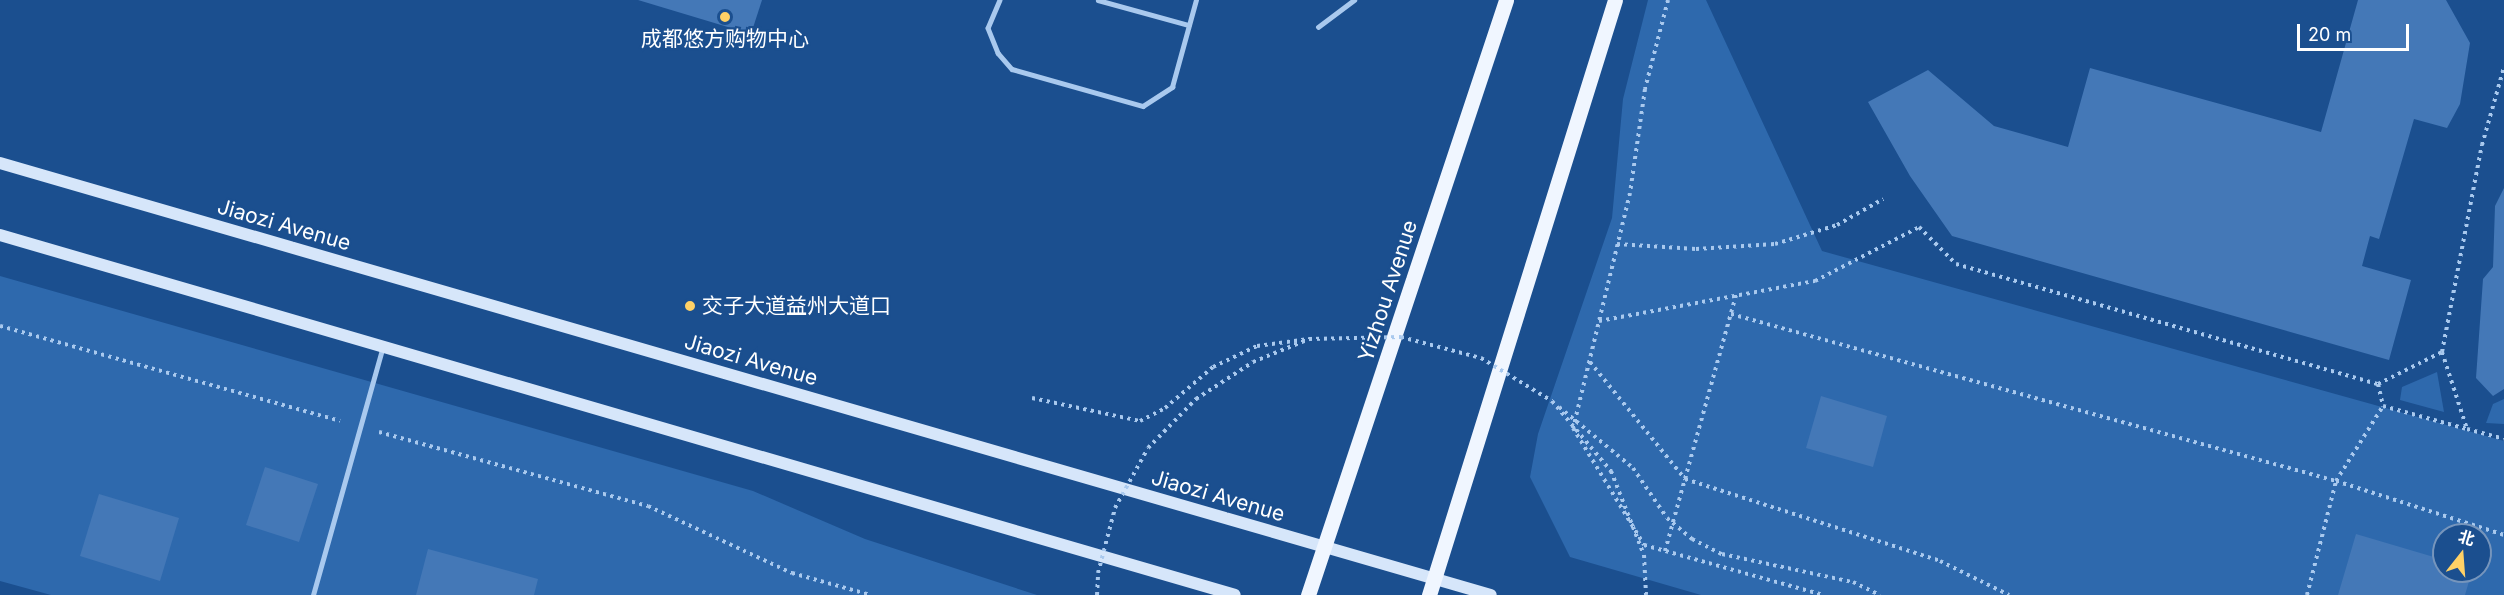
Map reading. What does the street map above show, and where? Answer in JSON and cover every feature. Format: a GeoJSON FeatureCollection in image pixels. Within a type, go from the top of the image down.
{"type":"FeatureCollection","features":[{"type":"Feature","properties":{"kind":"main road","name":"Yizhou Avenue"},"geometry":{"type":"LineString","coordinates":[[1308,595],[1326,547],[1506,0]]}},
{"type":"Feature","properties":{"kind":"main road"},"geometry":{"type":"LineString","coordinates":[[1429,595],[1615,0]]}},
{"type":"Feature","properties":{"kind":"main road","name":"Jiaozi Avenue"},"geometry":{"type":"LineString","coordinates":[[0,163],[1491,595]]}},
{"type":"Feature","properties":{"kind":"main road"},"geometry":{"type":"LineString","coordinates":[[0,235],[1235,595]]}},
{"type":"Feature","properties":{"kind":"lane"},"geometry":{"type":"LineString","coordinates":[[1000,0],[988,28],[998,53],[1012,69],[1143,106],[1172,87],[1196,0]]}},
{"type":"Feature","properties":{"kind":"lane"},"geometry":{"type":"LineString","coordinates":[[1098,0],[1189,25]]}},
{"type":"Feature","properties":{"kind":"lane"},"geometry":{"type":"LineString","coordinates":[[1318,27],[1354,0]]}},
{"type":"Feature","properties":{"kind":"lane"},"geometry":{"type":"LineString","coordinates":[[313,595],[383,346]]}},
{"type":"Feature","properties":{"kind":"path"},"geometry":{"type":"LineString","coordinates":[[1668,0],[1645,89],[1630,193],[1573,428],[1644,545],[1823,595]]}},
{"type":"Feature","properties":{"kind":"path"},"geometry":{"type":"LineString","coordinates":[[2467,429],[2442,352],[2482,145],[2504,67]]}},
{"type":"Feature","properties":{"kind":"path"},"geometry":{"type":"LineString","coordinates":[[1617,244],[1696,249],[1775,244],[1837,225],[1882,199]]}},
{"type":"Feature","properties":{"kind":"path"},"geometry":{"type":"LineString","coordinates":[[1599,321],[1815,281],[1919,227],[1956,264],[2378,384],[2442,352]]}},
{"type":"Feature","properties":{"kind":"path"},"geometry":{"type":"LineString","coordinates":[[1665,550],[1736,295]]}},
{"type":"Feature","properties":{"kind":"path"},"geometry":{"type":"LineString","coordinates":[[1731,314],[2336,481],[2504,535]]}},
{"type":"Feature","properties":{"kind":"path"},"geometry":{"type":"LineString","coordinates":[[0,326],[648,506],[792,573],[871,595]]}},
{"type":"Feature","properties":{"kind":"path"},"geometry":{"type":"LineString","coordinates":[[1032,398],[1140,421],[1165,408],[1213,367],[1257,346],[1309,339],[1401,337],[1481,358],[1552,401],[1634,468],[1667,518],[1692,539],[1722,554],[1854,582],[1880,595]]}},
{"type":"Feature","properties":{"kind":"path"},"geometry":{"type":"LineString","coordinates":[[1097,595],[1098,573],[1115,508],[1148,448],[1196,399],[1253,362],[1309,339]]}},
{"type":"Feature","properties":{"kind":"path"},"geometry":{"type":"LineString","coordinates":[[1589,362],[1685,479],[1940,561],[2009,595]]}},
{"type":"Feature","properties":{"kind":"path"},"geometry":{"type":"LineString","coordinates":[[2307,595],[2336,481],[2383,406],[2378,384]]}},
{"type":"Feature","properties":{"kind":"path"},"geometry":{"type":"LineString","coordinates":[[1552,401],[1611,471],[1644,555],[1646,595]]}},
{"type":"Feature","properties":{"kind":"path"},"geometry":{"type":"LineString","coordinates":[[2383,406],[2504,439]]}},
{"type":"Feature","properties":{"kind":"shaded area"},"geometry":{"type":"Polygon","coordinates":[[[1648,0],[1706,0],[1822,251],[2504,441],[2504,595],[1701,595],[1570,557],[1530,477],[1538,434],[1612,218],[1623,99],[1648,0]]]}},
{"type":"Feature","properties":{"kind":"shaded area"},"geometry":{"type":"Polygon","coordinates":[[[0,276],[753,491],[865,539],[1037,595],[51,595],[0,581],[0,276]]]}},
{"type":"Feature","properties":{"kind":"shaded area"},"geometry":{"type":"Polygon","coordinates":[[[2437,372],[2444,412],[2400,400],[2402,387],[2437,372]]]}},
{"type":"Feature","properties":{"kind":"shaded area"},"geometry":{"type":"Polygon","coordinates":[[[2504,399],[2504,424],[2486,423],[2493,404],[2504,399]]]}},
{"type":"Feature","properties":{"kind":"building","name":"成都悠方购物中心"},"geometry":{"type":"Polygon","coordinates":[[[638,0],[762,0],[751,34],[638,0]]]}},
{"type":"Feature","properties":{"kind":"building"},"geometry":{"type":"Polygon","coordinates":[[[2358,0],[2446,0],[2470,43],[2460,104],[2447,128],[2414,119],[2379,239],[2370,236],[2362,266],[2411,280],[2389,360],[1952,236],[1910,176],[1868,102],[1928,70],[1994,126],[2068,147],[2090,68],[2321,132],[2358,0]]]}},
{"type":"Feature","properties":{"kind":"building"},"geometry":{"type":"Polygon","coordinates":[[[2504,188],[2504,389],[2493,396],[2476,378],[2483,279],[2493,267],[2495,206],[2504,188]]]}},
{"type":"Feature","properties":{"kind":"building"},"geometry":{"type":"Polygon","coordinates":[[[1821,396],[1887,416],[1873,467],[1806,448],[1821,396]]]}},
{"type":"Feature","properties":{"kind":"building"},"geometry":{"type":"Polygon","coordinates":[[[265,467],[318,484],[299,542],[246,525],[265,467]]]}},
{"type":"Feature","properties":{"kind":"building"},"geometry":{"type":"Polygon","coordinates":[[[99,494],[179,518],[160,581],[80,556],[99,494]]]}},
{"type":"Feature","properties":{"kind":"building"},"geometry":{"type":"Polygon","coordinates":[[[2356,534],[2432,556],[2432,583],[2468,583],[2465,595],[2338,595],[2356,534]]]}},
{"type":"Feature","properties":{"kind":"building"},"geometry":{"type":"Polygon","coordinates":[[[428,549],[538,579],[534,595],[416,595],[428,549]]]}},
{"type":"Feature","properties":{"kind":"place","name":"成都悠方购物中心"},"geometry":{"type":"Point","coordinates":[725,17]}},
{"type":"Feature","properties":{"kind":"place","name":"交子大道益州大道口"},"geometry":{"type":"Point","coordinates":[690,306]}}]}
